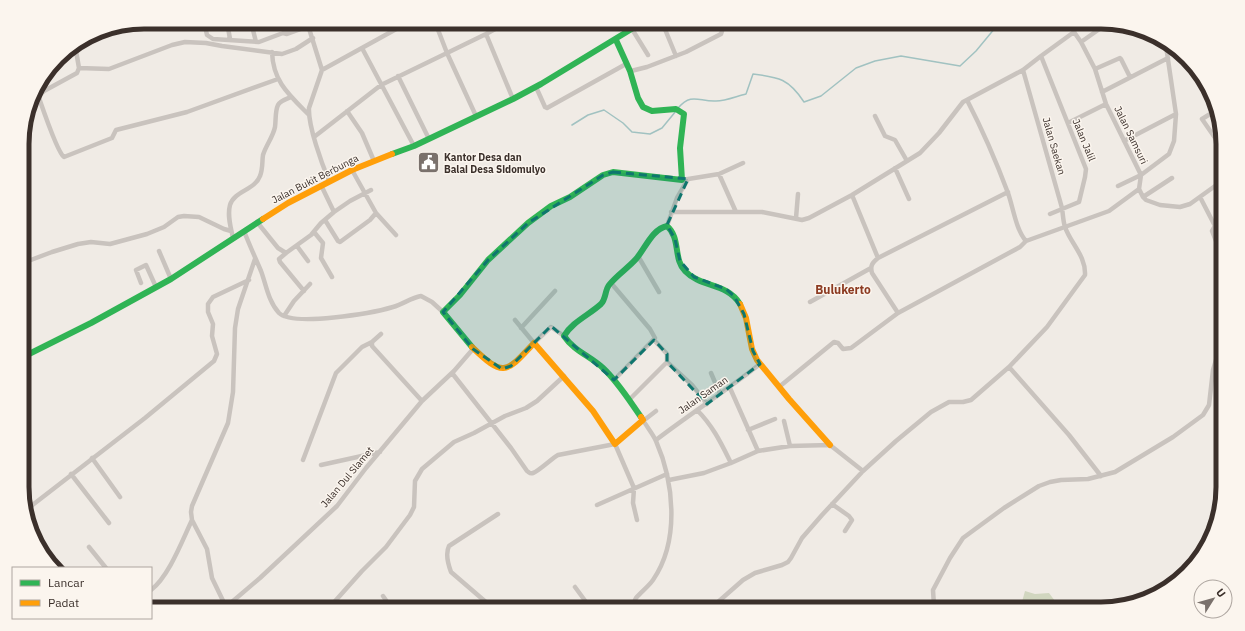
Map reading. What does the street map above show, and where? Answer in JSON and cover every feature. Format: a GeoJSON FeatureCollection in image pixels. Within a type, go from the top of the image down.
{"type":"FeatureCollection","features":[{"type":"Feature","properties":{"kind":"street"},"geometry":{"type":"LineString","coordinates":[[206,29],[209,37],[256,42],[264,41],[299,29]]}},
{"type":"Feature","properties":{"kind":"street"},"geometry":{"type":"LineString","coordinates":[[228,29],[230,39]]}},
{"type":"Feature","properties":{"kind":"street"},"geometry":{"type":"LineString","coordinates":[[253,29],[256,42]]}},
{"type":"Feature","properties":{"kind":"street"},"geometry":{"type":"LineString","coordinates":[[310,29],[322,70],[308,108],[308,114],[329,181]]}},
{"type":"Feature","properties":{"kind":"street"},"geometry":{"type":"LineString","coordinates":[[322,70],[396,29]]}},
{"type":"Feature","properties":{"kind":"street"},"geometry":{"type":"LineString","coordinates":[[438,29],[476,116]]}},
{"type":"Feature","properties":{"kind":"street"},"geometry":{"type":"LineString","coordinates":[[314,137],[381,85],[495,29]]}},
{"type":"Feature","properties":{"kind":"street"},"geometry":{"type":"LineString","coordinates":[[632,29],[648,55]]}},
{"type":"Feature","properties":{"kind":"street","name":"Jalan Bukit Berbunga"},"geometry":{"type":"LineString","coordinates":[[30,353],[91,323],[156,287],[257,222],[321,185],[352,170],[414,146],[514,99],[616,40],[632,29]]}},
{"type":"Feature","properties":{"kind":"street"},"geometry":{"type":"LineString","coordinates":[[665,29],[676,56]]}},
{"type":"Feature","properties":{"kind":"street"},"geometry":{"type":"LineString","coordinates":[[631,71],[647,67],[686,52],[721,33],[721,29]]}},
{"type":"Feature","properties":{"kind":"street"},"geometry":{"type":"LineString","coordinates":[[671,212],[762,212],[802,220],[809,218],[852,195],[923,150],[966,100],[1023,70],[1074,32],[1075,29]]}},
{"type":"Feature","properties":{"kind":"street"},"geometry":{"type":"LineString","coordinates":[[1081,42],[1100,29]]}},
{"type":"Feature","properties":{"kind":"street","name":"Jalan Samsuri"},"geometry":{"type":"LineString","coordinates":[[1074,32],[1095,69],[1106,104],[1141,175],[1139,189]]}},
{"type":"Feature","properties":{"kind":"street"},"geometry":{"type":"LineString","coordinates":[[486,34],[514,99]]}},
{"type":"Feature","properties":{"kind":"street"},"geometry":{"type":"LineString","coordinates":[[79,68],[109,69],[172,46],[194,42],[278,54],[288,53],[313,38]]}},
{"type":"Feature","properties":{"kind":"street"},"geometry":{"type":"LineString","coordinates":[[616,40],[626,64],[631,71],[641,102],[646,109],[652,111],[677,109],[683,113],[685,117],[680,148],[685,179],[671,212],[667,226]]}},
{"type":"Feature","properties":{"kind":"street"},"geometry":{"type":"LineString","coordinates":[[362,48],[414,146]]}},
{"type":"Feature","properties":{"kind":"street"},"geometry":{"type":"LineString","coordinates":[[1118,186],[1141,175],[1169,154],[1174,142],[1176,114],[1167,49]]}},
{"type":"Feature","properties":{"kind":"street"},"geometry":{"type":"LineString","coordinates":[[41,93],[77,73],[79,68],[76,51]]}},
{"type":"Feature","properties":{"kind":"street"},"geometry":{"type":"LineString","coordinates":[[272,52],[272,62],[278,78],[291,97],[308,114]]}},
{"type":"Feature","properties":{"kind":"street","name":"Jalan Jalil"},"geometry":{"type":"LineString","coordinates":[[1041,56],[1085,166],[1086,172],[1079,202],[1050,214]]}},
{"type":"Feature","properties":{"kind":"street"},"geometry":{"type":"LineString","coordinates":[[1095,69],[1120,58],[1130,77]]}},
{"type":"Feature","properties":{"kind":"street"},"geometry":{"type":"LineString","coordinates":[[1102,92],[1168,58]]}},
{"type":"Feature","properties":{"kind":"street"},"geometry":{"type":"LineString","coordinates":[[536,87],[545,107],[547,108],[626,64]]}},
{"type":"Feature","properties":{"kind":"street","name":"Jalan Saekan"},"geometry":{"type":"LineString","coordinates":[[718,602],[743,580],[755,573],[788,562],[802,538],[810,528],[863,471],[896,440],[931,412],[949,402],[971,400],[1008,367],[1047,327],[1085,275],[1084,263],[1065,227],[1062,208],[1023,70]]}},
{"type":"Feature","properties":{"kind":"street"},"geometry":{"type":"LineString","coordinates":[[398,76],[429,139]]}},
{"type":"Feature","properties":{"kind":"street"},"geometry":{"type":"LineString","coordinates":[[39,98],[58,147],[62,156],[64,157],[112,138],[116,130],[187,112],[278,78]]}},
{"type":"Feature","properties":{"kind":"street"},"geometry":{"type":"LineString","coordinates":[[233,238],[229,216],[232,201],[236,196],[253,185],[260,175],[267,143],[273,134],[275,127],[278,105],[291,97]]}},
{"type":"Feature","properties":{"kind":"street"},"geometry":{"type":"LineString","coordinates":[[966,100],[980,125],[1008,192],[1021,234],[1026,241]]}},
{"type":"Feature","properties":{"kind":"street"},"geometry":{"type":"LineString","coordinates":[[1068,123],[1106,104]]}},
{"type":"Feature","properties":{"kind":"street"},"geometry":{"type":"LineString","coordinates":[[347,111],[362,133],[374,161]]}},
{"type":"Feature","properties":{"kind":"street"},"geometry":{"type":"LineString","coordinates":[[1212,113],[1202,120],[1216,139]]}},
{"type":"Feature","properties":{"kind":"street"},"geometry":{"type":"LineString","coordinates":[[1124,141],[1176,114]]}},
{"type":"Feature","properties":{"kind":"street"},"geometry":{"type":"LineString","coordinates":[[875,116],[885,136],[895,140],[907,161]]}},
{"type":"Feature","properties":{"kind":"street"},"geometry":{"type":"LineString","coordinates":[[443,312],[460,295],[488,260],[528,223],[551,206],[603,175],[613,172],[685,179],[719,174],[743,163]]}},
{"type":"Feature","properties":{"kind":"street"},"geometry":{"type":"LineString","coordinates":[[895,168],[909,199]]}},
{"type":"Feature","properties":{"kind":"street"},"geometry":{"type":"LineString","coordinates":[[352,170],[376,213],[396,235]]}},
{"type":"Feature","properties":{"kind":"street"},"geometry":{"type":"LineString","coordinates":[[719,174],[736,212]]}},
{"type":"Feature","properties":{"kind":"street"},"geometry":{"type":"LineString","coordinates":[[1143,197],[1172,178]]}},
{"type":"Feature","properties":{"kind":"street"},"geometry":{"type":"LineString","coordinates":[[321,185],[334,212]]}},
{"type":"Feature","properties":{"kind":"street"},"geometry":{"type":"LineString","coordinates":[[779,387],[834,342],[844,349],[851,348],[898,313],[1020,247],[1026,241],[1110,211],[1139,189],[1146,200],[1160,205],[1180,207],[1188,205],[1216,186]]}},
{"type":"Feature","properties":{"kind":"street"},"geometry":{"type":"LineString","coordinates":[[304,291],[279,261],[279,259],[314,232],[334,212],[371,190]]}},
{"type":"Feature","properties":{"kind":"street"},"geometry":{"type":"LineString","coordinates":[[810,302],[871,268],[872,264],[878,258],[1008,192]]}},
{"type":"Feature","properties":{"kind":"street"},"geometry":{"type":"LineString","coordinates":[[796,218],[798,194]]}},
{"type":"Feature","properties":{"kind":"street"},"geometry":{"type":"LineString","coordinates":[[852,195],[878,258]]}},
{"type":"Feature","properties":{"kind":"street"},"geometry":{"type":"LineString","coordinates":[[1200,198],[1215,226],[1212,231],[1216,241]]}},
{"type":"Feature","properties":{"kind":"street"},"geometry":{"type":"LineString","coordinates":[[325,220],[340,242],[370,220],[376,213]]}},
{"type":"Feature","properties":{"kind":"street"},"geometry":{"type":"LineString","coordinates":[[29,262],[52,252],[78,244],[91,242],[110,244],[147,234],[164,227],[178,217],[184,216],[199,217],[231,231]]}},
{"type":"Feature","properties":{"kind":"street"},"geometry":{"type":"LineString","coordinates":[[257,222],[278,248],[286,253]]}},
{"type":"Feature","properties":{"kind":"street"},"geometry":{"type":"LineString","coordinates":[[564,336],[568,329],[602,302],[605,297],[607,287],[629,267],[661,227],[667,226],[672,230],[680,261],[684,269],[694,278],[726,289],[734,296],[740,303],[749,330],[753,352],[760,364],[806,420],[830,445],[863,471]]}},
{"type":"Feature","properties":{"kind":"street"},"geometry":{"type":"LineString","coordinates":[[244,231],[261,270],[272,302],[277,311],[284,316],[297,319],[348,315],[394,307],[415,297],[421,296],[432,302],[443,312],[473,349],[496,366],[505,369],[511,366],[551,327],[564,336],[572,347],[597,363],[614,380],[656,440],[668,480],[671,536],[660,568],[652,580],[636,598],[635,602]]}},
{"type":"Feature","properties":{"kind":"street"},"geometry":{"type":"LineString","coordinates":[[314,232],[323,243],[321,258],[332,278]]}},
{"type":"Feature","properties":{"kind":"street"},"geometry":{"type":"LineString","coordinates":[[297,246],[308,261]]}},
{"type":"Feature","properties":{"kind":"street"},"geometry":{"type":"LineString","coordinates":[[159,251],[171,278]]}},
{"type":"Feature","properties":{"kind":"street"},"geometry":{"type":"LineString","coordinates":[[638,256],[659,292]]}},
{"type":"Feature","properties":{"kind":"street"},"geometry":{"type":"LineString","coordinates":[[223,602],[212,578],[207,549],[192,520],[191,512],[192,506],[228,423],[233,392],[235,328],[238,309],[255,259]]}},
{"type":"Feature","properties":{"kind":"street"},"geometry":{"type":"LineString","coordinates":[[141,283],[136,270],[146,265],[156,287]]}},
{"type":"Feature","properties":{"kind":"street"},"geometry":{"type":"LineString","coordinates":[[871,268],[885,294],[898,313]]}},
{"type":"Feature","properties":{"kind":"street"},"geometry":{"type":"LineString","coordinates":[[31,506],[145,418],[214,361],[217,354],[212,336],[213,324],[208,312],[208,304],[213,297],[249,280]]}},
{"type":"Feature","properties":{"kind":"street"},"geometry":{"type":"LineString","coordinates":[[611,283],[654,334],[654,340],[667,354],[667,362],[629,400]]}},
{"type":"Feature","properties":{"kind":"street"},"geometry":{"type":"LineString","coordinates":[[284,316],[294,301],[310,284]]}},
{"type":"Feature","properties":{"kind":"street"},"geometry":{"type":"LineString","coordinates":[[521,328],[555,291]]}},
{"type":"Feature","properties":{"kind":"street"},"geometry":{"type":"LineString","coordinates":[[515,320],[593,411],[615,444],[634,488],[633,503],[637,520]]}},
{"type":"Feature","properties":{"kind":"street"},"geometry":{"type":"LineString","coordinates":[[303,460],[336,373],[362,347],[372,342],[381,334]]}},
{"type":"Feature","properties":{"kind":"street"},"geometry":{"type":"LineString","coordinates":[[614,380],[654,340]]}},
{"type":"Feature","properties":{"kind":"street"},"geometry":{"type":"LineString","coordinates":[[372,342],[372,346],[422,402]]}},
{"type":"Feature","properties":{"kind":"street","name":"Jalan Dul Slamet"},"geometry":{"type":"LineString","coordinates":[[233,602],[337,506],[422,402],[452,373],[473,349]]}},
{"type":"Feature","properties":{"kind":"street"},"geometry":{"type":"LineString","coordinates":[[934,602],[933,590],[950,558],[963,538],[1022,495],[1039,486],[1061,480],[1088,478],[1115,472],[1156,448],[1194,422],[1206,411],[1210,400],[1213,370],[1216,360]]}},
{"type":"Feature","properties":{"kind":"street"},"geometry":{"type":"LineString","coordinates":[[667,362],[692,385],[707,404]]}},
{"type":"Feature","properties":{"kind":"street","name":"Jalan Saman"},"geometry":{"type":"LineString","coordinates":[[656,440],[730,388],[760,364]]}},
{"type":"Feature","properties":{"kind":"street"},"geometry":{"type":"LineString","coordinates":[[1008,367],[1069,435],[1101,476]]}},
{"type":"Feature","properties":{"kind":"street"},"geometry":{"type":"LineString","coordinates":[[452,373],[530,473],[534,472],[550,459],[558,455],[615,444],[656,411]]}},
{"type":"Feature","properties":{"kind":"street"},"geometry":{"type":"LineString","coordinates":[[711,374],[720,394]]}},
{"type":"Feature","properties":{"kind":"street"},"geometry":{"type":"LineString","coordinates":[[334,602],[362,570],[386,547],[410,515],[414,507],[415,481],[422,469],[454,442],[505,416],[526,408],[537,401],[564,376]]}},
{"type":"Feature","properties":{"kind":"street"},"geometry":{"type":"LineString","coordinates":[[730,388],[758,451]]}},
{"type":"Feature","properties":{"kind":"street"},"geometry":{"type":"LineString","coordinates":[[697,410],[708,421],[719,439],[731,464]]}},
{"type":"Feature","properties":{"kind":"street"},"geometry":{"type":"LineString","coordinates":[[748,430],[775,419]]}},
{"type":"Feature","properties":{"kind":"street"},"geometry":{"type":"LineString","coordinates":[[784,421],[790,446]]}},
{"type":"Feature","properties":{"kind":"street"},"geometry":{"type":"LineString","coordinates":[[668,480],[704,473],[731,464],[758,451],[790,446],[830,445]]}},
{"type":"Feature","properties":{"kind":"street"},"geometry":{"type":"LineString","coordinates":[[321,464],[380,452]]}},
{"type":"Feature","properties":{"kind":"street"},"geometry":{"type":"LineString","coordinates":[[92,458],[120,497]]}},
{"type":"Feature","properties":{"kind":"street"},"geometry":{"type":"LineString","coordinates":[[71,474],[109,524]]}},
{"type":"Feature","properties":{"kind":"street"},"geometry":{"type":"LineString","coordinates":[[597,505],[667,474]]}},
{"type":"Feature","properties":{"kind":"street"},"geometry":{"type":"LineString","coordinates":[[832,504],[849,516],[852,520],[845,531]]}},
{"type":"Feature","properties":{"kind":"street"},"geometry":{"type":"LineString","coordinates":[[486,602],[451,572],[448,565],[447,551],[449,546],[498,514]]}},
{"type":"Feature","properties":{"kind":"street"},"geometry":{"type":"LineString","coordinates":[[152,589],[160,583],[192,520]]}},
{"type":"Feature","properties":{"kind":"street"},"geometry":{"type":"LineString","coordinates":[[90,547],[105,567]]}},
{"type":"Feature","properties":{"kind":"street"},"geometry":{"type":"LineString","coordinates":[[575,587],[586,602]]}},
{"type":"Feature","properties":{"kind":"street"},"geometry":{"type":"LineString","coordinates":[[383,596],[387,602]]}},
{"type":"Feature","properties":{"kind":"highlighted area"},"geometry":{"type":"Polygon","coordinates":[[[613,172],[688,179],[667,225],[675,239],[680,261],[694,277],[726,289],[734,296],[744,314],[753,351],[760,364],[707,404],[667,362],[667,354],[654,340],[614,380],[551,326],[511,366],[502,369],[473,349],[443,312],[488,260],[528,223],[603,175],[613,172]]]}},
{"type":"Feature","properties":{"kind":"green space"},"geometry":{"type":"Polygon","coordinates":[[[1025,591],[1035,594],[1049,593],[1056,602],[1022,602],[1025,591]]]}},
{"type":"Feature","properties":{"kind":"waterway"},"geometry":{"type":"LineString","coordinates":[[678,108],[687,100],[696,99],[720,101],[746,94],[753,74],[770,76],[783,80],[799,94],[804,102],[821,96],[856,68],[875,61],[901,56],[960,66],[976,51],[994,29]]}},
{"type":"Feature","properties":{"kind":"waterway"},"geometry":{"type":"LineString","coordinates":[[572,125],[588,115],[604,110],[623,123],[632,132],[650,134],[662,128],[676,111]]}},
{"type":"Feature","properties":{"kind":"traffic: fast"},"geometry":{"type":"LineString","coordinates":[[392,154],[414,146],[513,99],[541,84],[631,29]]}},
{"type":"Feature","properties":{"kind":"traffic: fast"},"geometry":{"type":"LineString","coordinates":[[472,347],[443,312],[460,295],[488,260],[528,223],[551,206],[570,197],[603,175],[613,172],[682,180],[680,148],[684,114],[676,109],[652,111],[643,107],[638,98],[630,71],[616,40]]}},
{"type":"Feature","properties":{"kind":"traffic: fast"},"geometry":{"type":"LineString","coordinates":[[29,354],[91,323],[171,279],[263,219]]}},
{"type":"Feature","properties":{"kind":"traffic: fast"},"geometry":{"type":"LineString","coordinates":[[641,417],[614,379],[598,364],[572,346],[564,336],[567,331],[601,304],[604,300],[609,285],[636,259],[653,235],[657,231],[667,226],[674,236],[679,261],[685,271],[698,280],[728,292],[740,304]]}},
{"type":"Feature","properties":{"kind":"traffic: slow"},"geometry":{"type":"LineString","coordinates":[[263,219],[288,203],[352,170],[392,154]]}},
{"type":"Feature","properties":{"kind":"traffic: slow"},"geometry":{"type":"LineString","coordinates":[[740,304],[746,318],[752,349],[757,360],[830,445]]}},
{"type":"Feature","properties":{"kind":"traffic: slow"},"geometry":{"type":"LineString","coordinates":[[472,347],[491,364],[504,368],[511,366],[534,343],[593,411],[615,444],[643,420],[641,417]]}},
{"type":"Feature","properties":{"kind":"place","name":"Kantor Desa dan Balai Desa Sidomulyo"},"geometry":{"type":"Point","coordinates":[429,163]}},
{"type":"Feature","properties":{"kind":"district","name":"Bulukerto"},"geometry":{"type":"Point","coordinates":[843,289]}}]}
